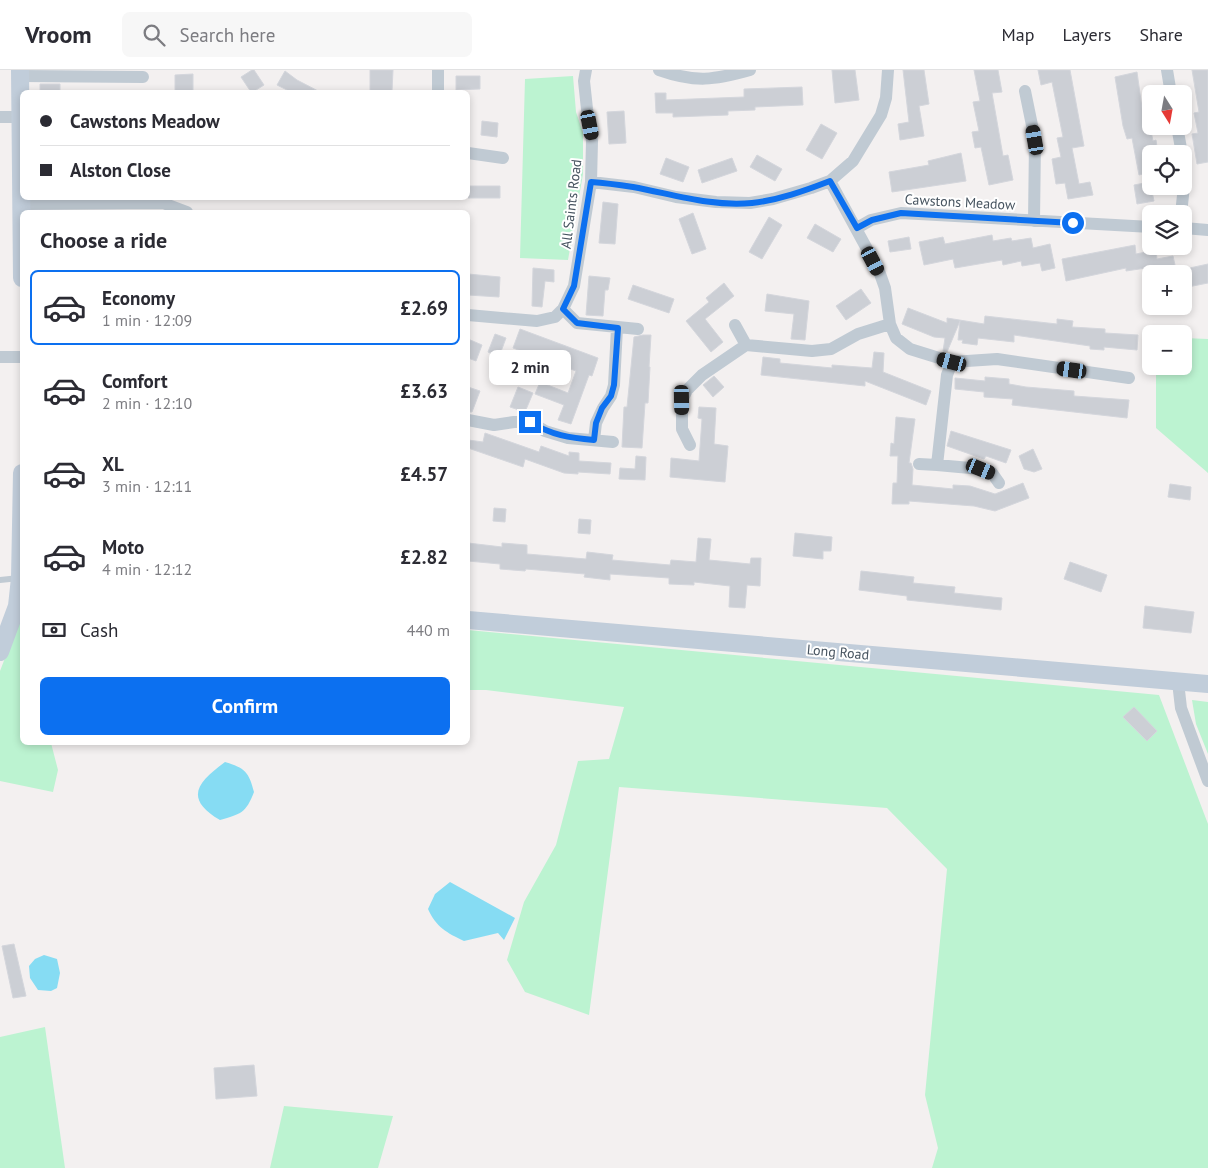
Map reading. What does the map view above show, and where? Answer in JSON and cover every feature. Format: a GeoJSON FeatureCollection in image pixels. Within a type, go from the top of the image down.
{"type":"FeatureCollection","features":[{"type":"Feature","properties":{"kind":"street"},"geometry":{"type":"LineString","coordinates":[[438,70],[438,90]]}},
{"type":"Feature","properties":{"kind":"street","name":"All Saints Road"},"geometry":{"type":"LineString","coordinates":[[563,309],[574,286],[591,182],[592,141],[586,109],[584,81],[586,70]]}},
{"type":"Feature","properties":{"kind":"street"},"geometry":{"type":"LineString","coordinates":[[659,70],[698,80],[720,78],[743,71]]}},
{"type":"Feature","properties":{"kind":"street"},"geometry":{"type":"LineString","coordinates":[[591,182],[634,187],[676,197],[716,202],[750,203],[792,194],[830,181],[853,161],[872,132],[886,98],[888,70]]}},
{"type":"Feature","properties":{"kind":"street"},"geometry":{"type":"LineString","coordinates":[[1167,70],[1170,85]]}},
{"type":"Feature","properties":{"kind":"street"},"geometry":{"type":"LineString","coordinates":[[0,117],[20,117],[20,73],[143,77]]}},
{"type":"Feature","properties":{"kind":"street","name":"Cawstons Meadow"},"geometry":{"type":"LineString","coordinates":[[1024,91],[1035,140],[1034,221]]}},
{"type":"Feature","properties":{"kind":"street"},"geometry":{"type":"LineString","coordinates":[[470,153],[503,158]]}},
{"type":"Feature","properties":{"kind":"street"},"geometry":{"type":"LineString","coordinates":[[830,181],[857,228],[885,288],[890,324],[896,338],[910,349],[952,362],[997,359],[1129,378]]}},
{"type":"Feature","properties":{"kind":"street"},"geometry":{"type":"LineString","coordinates":[[22,200],[22,210]]}},
{"type":"Feature","properties":{"kind":"street"},"geometry":{"type":"LineString","coordinates":[[22,204],[163,203],[181,210]]}},
{"type":"Feature","properties":{"kind":"street","name":"Cawstons Meadow"},"geometry":{"type":"LineString","coordinates":[[857,228],[872,220],[901,213],[1142,227]]}},
{"type":"Feature","properties":{"kind":"street"},"geometry":{"type":"LineString","coordinates":[[1192,229],[1208,230]]}},
{"type":"Feature","properties":{"kind":"street"},"geometry":{"type":"LineString","coordinates":[[470,315],[537,321],[555,317],[563,309],[577,323],[638,329]]}},
{"type":"Feature","properties":{"kind":"street"},"geometry":{"type":"LineString","coordinates":[[690,445],[682,429],[682,400],[687,390],[713,366],[746,345],[812,351],[831,349],[858,334],[890,324]]}},
{"type":"Feature","properties":{"kind":"street"},"geometry":{"type":"LineString","coordinates":[[735,325],[746,345]]}},
{"type":"Feature","properties":{"kind":"street"},"geometry":{"type":"LineString","coordinates":[[594,440],[596,423],[602,408],[611,396],[614,385],[618,328]]}},
{"type":"Feature","properties":{"kind":"street"},"geometry":{"type":"LineString","coordinates":[[0,357],[20,357]]}},
{"type":"Feature","properties":{"kind":"street"},"geometry":{"type":"LineString","coordinates":[[937,465],[947,376],[952,362]]}},
{"type":"Feature","properties":{"kind":"street"},"geometry":{"type":"LineString","coordinates":[[470,420],[494,425],[530,422],[545,431],[568,438],[613,442]]}},
{"type":"Feature","properties":{"kind":"street"},"geometry":{"type":"LineString","coordinates":[[919,464],[981,469],[992,474],[999,484]]}},
{"type":"Feature","properties":{"kind":"street"},"geometry":{"type":"LineString","coordinates":[[0,652],[17,606],[20,585]]}},
{"type":"Feature","properties":{"kind":"street","name":"Long Road"},"geometry":{"type":"LineString","coordinates":[[470,620],[1208,684]]}},
{"type":"Feature","properties":{"kind":"street"},"geometry":{"type":"LineString","coordinates":[[1178,682],[1181,708],[1208,781]]}},
{"type":"Feature","properties":{"kind":"lane"},"geometry":{"type":"LineString","coordinates":[[0,580],[20,578]]}},
{"type":"Feature","properties":{"kind":"green space"},"geometry":{"type":"Polygon","coordinates":[[[573,76],[576,112],[583,133],[583,174],[568,260],[520,258],[525,79],[573,76]]]}},
{"type":"Feature","properties":{"kind":"green space"},"geometry":{"type":"Polygon","coordinates":[[[1192,338],[1208,339],[1208,473],[1156,428],[1156,375],[1192,375],[1192,338]]]}},
{"type":"Feature","properties":{"kind":"green space"},"geometry":{"type":"Polygon","coordinates":[[[20,603],[20,745],[52,745],[58,770],[53,792],[0,781],[0,671],[15,632],[20,603]]]}},
{"type":"Feature","properties":{"kind":"green space"},"geometry":{"type":"Polygon","coordinates":[[[470,630],[1159,695],[1208,824],[1208,1168],[932,1168],[938,1148],[925,1095],[947,869],[887,808],[619,787],[589,1015],[525,992],[507,960],[524,902],[556,845],[578,761],[609,759],[624,707],[486,690],[470,690],[470,630]]]}},
{"type":"Feature","properties":{"kind":"green space"},"geometry":{"type":"Polygon","coordinates":[[[1192,700],[1208,702],[1208,754],[1196,724],[1192,700]]]}},
{"type":"Feature","properties":{"kind":"green space"},"geometry":{"type":"Polygon","coordinates":[[[45,1027],[65,1168],[0,1168],[0,1037],[45,1027]]]}},
{"type":"Feature","properties":{"kind":"green space"},"geometry":{"type":"Polygon","coordinates":[[[284,1106],[393,1116],[378,1168],[270,1168],[284,1106]]]}},
{"type":"Feature","properties":{"kind":"water"},"geometry":{"type":"Polygon","coordinates":[[[225,762],[237,766],[248,775],[254,792],[242,812],[220,820],[208,812],[201,804],[198,790],[208,776],[225,762]]]}},
{"type":"Feature","properties":{"kind":"water"},"geometry":{"type":"Polygon","coordinates":[[[450,882],[515,918],[504,940],[498,933],[464,941],[438,925],[428,909],[435,894],[450,882]]]}},
{"type":"Feature","properties":{"kind":"water"},"geometry":{"type":"Polygon","coordinates":[[[44,955],[57,959],[60,973],[57,988],[51,991],[38,990],[30,978],[29,966],[35,959],[44,955]]]}},
{"type":"Feature","properties":{"kind":"building"},"geometry":{"type":"Polygon","coordinates":[[[254,70],[264,85],[256,90],[250,90],[241,77],[254,70]]]}},
{"type":"Feature","properties":{"kind":"building"},"geometry":{"type":"Polygon","coordinates":[[[370,70],[393,70],[392,90],[370,90],[370,70]]]}},
{"type":"Feature","properties":{"kind":"building"},"geometry":{"type":"Polygon","coordinates":[[[832,70],[855,70],[859,100],[835,103],[832,70]]]}},
{"type":"Feature","properties":{"kind":"building"},"geometry":{"type":"Polygon","coordinates":[[[903,70],[924,70],[929,104],[919,106],[924,136],[900,140],[898,124],[909,122],[903,70]]]}},
{"type":"Feature","properties":{"kind":"building"},"geometry":{"type":"Polygon","coordinates":[[[974,70],[998,70],[1002,92],[992,93],[1003,156],[1008,155],[1013,180],[989,185],[981,147],[975,148],[972,132],[979,131],[973,102],[980,101],[974,70]]]}},
{"type":"Feature","properties":{"kind":"building"},"geometry":{"type":"Polygon","coordinates":[[[1038,70],[1070,70],[1084,146],[1072,148],[1079,184],[1090,182],[1093,195],[1068,199],[1065,183],[1056,184],[1052,159],[1061,157],[1057,138],[1063,137],[1052,82],[1041,85],[1038,70]]]}},
{"type":"Feature","properties":{"kind":"building"},"geometry":{"type":"Polygon","coordinates":[[[1192,70],[1208,70],[1208,162],[1197,164],[1192,134],[1198,133],[1194,113],[1199,112],[1192,70]]]}},
{"type":"Feature","properties":{"kind":"building"},"geometry":{"type":"Polygon","coordinates":[[[285,71],[316,90],[287,90],[277,85],[285,71]]]}},
{"type":"Feature","properties":{"kind":"building"},"geometry":{"type":"Polygon","coordinates":[[[1137,72],[1142,108],[1142,135],[1152,135],[1153,141],[1156,140],[1157,145],[1142,145],[1142,174],[1139,175],[1132,138],[1127,139],[1123,126],[1115,77],[1137,72]]]}},
{"type":"Feature","properties":{"kind":"building"},"geometry":{"type":"Polygon","coordinates":[[[193,74],[193,90],[175,90],[175,75],[193,74]]]}},
{"type":"Feature","properties":{"kind":"building"},"geometry":{"type":"Polygon","coordinates":[[[456,76],[480,76],[480,89],[456,90],[456,76]]]}},
{"type":"Feature","properties":{"kind":"building"},"geometry":{"type":"Polygon","coordinates":[[[40,84],[60,84],[60,90],[40,90],[40,84]]]}},
{"type":"Feature","properties":{"kind":"building"},"geometry":{"type":"Polygon","coordinates":[[[802,87],[803,105],[755,107],[755,110],[728,111],[728,115],[673,117],[673,113],[656,113],[655,93],[666,93],[666,100],[744,97],[744,89],[802,87]]]}},
{"type":"Feature","properties":{"kind":"building"},"geometry":{"type":"Polygon","coordinates":[[[624,111],[626,143],[609,144],[607,112],[624,111]]]}},
{"type":"Feature","properties":{"kind":"building"},"geometry":{"type":"Polygon","coordinates":[[[482,121],[498,123],[497,137],[481,135],[482,121]]]}},
{"type":"Feature","properties":{"kind":"building"},"geometry":{"type":"Polygon","coordinates":[[[821,124],[837,133],[822,159],[806,150],[821,124]]]}},
{"type":"Feature","properties":{"kind":"building"},"geometry":{"type":"Polygon","coordinates":[[[961,153],[966,181],[892,192],[889,172],[929,165],[928,161],[961,153]]]}},
{"type":"Feature","properties":{"kind":"building"},"geometry":{"type":"Polygon","coordinates":[[[757,155],[782,169],[775,181],[750,167],[757,155]]]}},
{"type":"Feature","properties":{"kind":"building"},"geometry":{"type":"Polygon","coordinates":[[[666,158],[689,167],[683,182],[660,174],[666,158]]]}},
{"type":"Feature","properties":{"kind":"building"},"geometry":{"type":"Polygon","coordinates":[[[732,158],[737,171],[702,183],[698,170],[732,158]]]}},
{"type":"Feature","properties":{"kind":"building"},"geometry":{"type":"Polygon","coordinates":[[[1142,184],[1142,195],[1153,195],[1154,201],[1137,204],[1134,185],[1142,184]]]}},
{"type":"Feature","properties":{"kind":"building"},"geometry":{"type":"Polygon","coordinates":[[[470,186],[500,186],[500,198],[470,198],[470,186]]]}},
{"type":"Feature","properties":{"kind":"building"},"geometry":{"type":"Polygon","coordinates":[[[603,202],[618,204],[615,244],[599,243],[603,202]]]}},
{"type":"Feature","properties":{"kind":"building"},"geometry":{"type":"Polygon","coordinates":[[[693,213],[706,249],[692,254],[679,219],[693,213]]]}},
{"type":"Feature","properties":{"kind":"building"},"geometry":{"type":"Polygon","coordinates":[[[769,217],[782,225],[762,259],[749,252],[769,217]]]}},
{"type":"Feature","properties":{"kind":"building"},"geometry":{"type":"Polygon","coordinates":[[[815,224],[841,239],[833,252],[807,238],[815,224]]]}},
{"type":"Feature","properties":{"kind":"building"},"geometry":{"type":"Polygon","coordinates":[[[992,235],[993,241],[1011,238],[1012,241],[1031,238],[1033,248],[1050,244],[1055,268],[1042,271],[1040,263],[1022,266],[1021,261],[1003,265],[1002,260],[955,268],[953,259],[924,265],[919,242],[943,237],[945,244],[992,235]]]}},
{"type":"Feature","properties":{"kind":"building"},"geometry":{"type":"Polygon","coordinates":[[[909,237],[911,249],[890,252],[888,241],[909,237]]]}},
{"type":"Feature","properties":{"kind":"building"},"geometry":{"type":"Polygon","coordinates":[[[1135,245],[1136,254],[1157,255],[1157,259],[1173,256],[1175,265],[1142,265],[1142,269],[1126,271],[1126,268],[1066,281],[1062,259],[1135,245]]]}},
{"type":"Feature","properties":{"kind":"building"},"geometry":{"type":"Polygon","coordinates":[[[1208,264],[1208,283],[1192,286],[1192,267],[1208,264]]]}},
{"type":"Feature","properties":{"kind":"building"},"geometry":{"type":"Polygon","coordinates":[[[533,268],[554,270],[554,282],[545,281],[542,307],[532,306],[533,268]]]}},
{"type":"Feature","properties":{"kind":"building"},"geometry":{"type":"Polygon","coordinates":[[[470,274],[500,277],[499,297],[470,295],[470,274]]]}},
{"type":"Feature","properties":{"kind":"building"},"geometry":{"type":"Polygon","coordinates":[[[589,276],[610,278],[608,290],[605,290],[603,316],[586,315],[589,276]]]}},
{"type":"Feature","properties":{"kind":"building"},"geometry":{"type":"Polygon","coordinates":[[[724,283],[734,296],[705,319],[723,342],[711,352],[686,321],[709,302],[706,298],[724,283]]]}},
{"type":"Feature","properties":{"kind":"building"},"geometry":{"type":"Polygon","coordinates":[[[633,285],[674,299],[669,313],[628,299],[633,285]]]}},
{"type":"Feature","properties":{"kind":"building"},"geometry":{"type":"Polygon","coordinates":[[[861,289],[871,303],[846,320],[836,306],[861,289]]]}},
{"type":"Feature","properties":{"kind":"building"},"geometry":{"type":"Polygon","coordinates":[[[767,294],[809,301],[805,340],[791,339],[794,314],[765,311],[767,294]]]}},
{"type":"Feature","properties":{"kind":"building"},"geometry":{"type":"Polygon","coordinates":[[[908,308],[947,323],[947,318],[984,324],[985,316],[1057,324],[1057,319],[1073,321],[1072,327],[1105,329],[1105,333],[1138,335],[1137,350],[1104,347],[1104,350],[1090,349],[1090,346],[1014,335],[1014,342],[978,338],[977,345],[962,343],[963,340],[958,340],[960,321],[947,352],[943,351],[945,338],[934,337],[902,324],[908,308]]]}},
{"type":"Feature","properties":{"kind":"building"},"geometry":{"type":"Polygon","coordinates":[[[520,329],[598,358],[592,376],[589,375],[571,424],[558,420],[564,405],[535,394],[540,382],[568,393],[576,371],[513,348],[520,329]]]}},
{"type":"Feature","properties":{"kind":"building"},"geometry":{"type":"Polygon","coordinates":[[[495,334],[506,338],[499,357],[488,352],[495,334]]]}},
{"type":"Feature","properties":{"kind":"building"},"geometry":{"type":"Polygon","coordinates":[[[651,335],[648,403],[645,403],[642,448],[622,447],[624,407],[627,407],[634,337],[651,335]]]}},
{"type":"Feature","properties":{"kind":"building"},"geometry":{"type":"Polygon","coordinates":[[[470,340],[482,345],[476,361],[470,359],[470,340]]]}},
{"type":"Feature","properties":{"kind":"building"},"geometry":{"type":"Polygon","coordinates":[[[874,352],[884,353],[883,372],[931,391],[926,405],[865,381],[865,386],[761,375],[763,357],[780,359],[780,363],[832,368],[832,365],[872,368],[874,352]]]}},
{"type":"Feature","properties":{"kind":"building"},"geometry":{"type":"Polygon","coordinates":[[[714,376],[724,387],[713,397],[703,385],[714,376]]]}},
{"type":"Feature","properties":{"kind":"building"},"geometry":{"type":"Polygon","coordinates":[[[985,377],[1009,379],[1009,384],[1026,387],[1074,391],[1074,396],[1129,400],[1127,418],[1012,405],[1013,399],[984,397],[984,392],[955,389],[955,378],[985,381],[985,377]]]}},
{"type":"Feature","properties":{"kind":"building"},"geometry":{"type":"Polygon","coordinates":[[[518,387],[533,393],[525,412],[510,407],[518,387]]]}},
{"type":"Feature","properties":{"kind":"building"},"geometry":{"type":"Polygon","coordinates":[[[470,388],[480,391],[472,412],[470,412],[470,388]]]}},
{"type":"Feature","properties":{"kind":"building"},"geometry":{"type":"Polygon","coordinates":[[[699,407],[716,408],[714,444],[728,446],[725,482],[670,477],[671,458],[699,461],[702,419],[698,418],[699,407]]]}},
{"type":"Feature","properties":{"kind":"building"},"geometry":{"type":"Polygon","coordinates":[[[896,417],[915,419],[909,463],[911,463],[913,469],[912,485],[953,489],[953,485],[970,486],[995,494],[1023,483],[1029,498],[995,511],[974,506],[909,501],[909,504],[892,504],[893,483],[897,483],[898,456],[890,456],[891,443],[894,444],[896,417]]]}},
{"type":"Feature","properties":{"kind":"building"},"geometry":{"type":"Polygon","coordinates":[[[951,431],[1011,450],[1006,463],[986,456],[984,459],[947,446],[951,431]]]}},
{"type":"Feature","properties":{"kind":"building"},"geometry":{"type":"Polygon","coordinates":[[[485,433],[539,452],[541,446],[569,456],[569,452],[579,453],[579,461],[611,463],[610,474],[564,473],[525,459],[523,467],[470,449],[470,440],[483,442],[485,433]]]}},
{"type":"Feature","properties":{"kind":"building"},"geometry":{"type":"Polygon","coordinates":[[[1033,449],[1042,469],[1034,472],[1024,469],[1019,456],[1033,449]]]}},
{"type":"Feature","properties":{"kind":"building"},"geometry":{"type":"Polygon","coordinates":[[[636,456],[646,457],[645,480],[619,479],[620,468],[635,469],[636,456]]]}},
{"type":"Feature","properties":{"kind":"building"},"geometry":{"type":"Polygon","coordinates":[[[1170,484],[1191,487],[1190,500],[1168,497],[1170,484]]]}},
{"type":"Feature","properties":{"kind":"building"},"geometry":{"type":"Polygon","coordinates":[[[494,508],[506,509],[505,522],[493,521],[494,508]]]}},
{"type":"Feature","properties":{"kind":"building"},"geometry":{"type":"Polygon","coordinates":[[[579,519],[591,520],[590,534],[578,533],[579,519]]]}},
{"type":"Feature","properties":{"kind":"building"},"geometry":{"type":"Polygon","coordinates":[[[795,533],[832,537],[831,551],[823,551],[823,559],[793,556],[795,533]]]}},
{"type":"Feature","properties":{"kind":"building"},"geometry":{"type":"Polygon","coordinates":[[[698,538],[711,539],[709,560],[750,564],[751,558],[761,558],[760,586],[747,585],[745,608],[729,607],[730,586],[694,582],[694,585],[669,584],[669,578],[610,574],[610,580],[584,577],[585,574],[526,569],[525,571],[500,569],[500,564],[470,561],[470,543],[502,547],[502,543],[527,545],[527,554],[586,559],[587,552],[613,555],[612,560],[670,565],[671,560],[696,562],[698,538]]]}},
{"type":"Feature","properties":{"kind":"building"},"geometry":{"type":"Polygon","coordinates":[[[1070,562],[1107,575],[1101,592],[1064,579],[1070,562]]]}},
{"type":"Feature","properties":{"kind":"building"},"geometry":{"type":"Polygon","coordinates":[[[861,571],[914,577],[913,583],[955,587],[954,593],[1002,598],[1001,610],[907,600],[907,596],[859,590],[861,571]]]}},
{"type":"Feature","properties":{"kind":"building"},"geometry":{"type":"Polygon","coordinates":[[[1145,606],[1194,612],[1191,633],[1143,628],[1145,606]]]}},
{"type":"Feature","properties":{"kind":"building"},"geometry":{"type":"Polygon","coordinates":[[[1134,707],[1157,731],[1147,741],[1123,717],[1134,707]]]}},
{"type":"Feature","properties":{"kind":"building"},"geometry":{"type":"Polygon","coordinates":[[[14,944],[26,996],[13,998],[2,946],[14,944]]]}},
{"type":"Feature","properties":{"kind":"building"},"geometry":{"type":"Polygon","coordinates":[[[254,1065],[257,1096],[216,1099],[214,1068],[254,1065]]]}},
{"type":"Feature","properties":{"kind":"route"},"geometry":{"type":"LineString","coordinates":[[530,422],[545,431],[568,438],[594,440],[596,423],[602,408],[611,396],[614,385],[618,328],[577,323],[563,309],[574,286],[591,182],[634,187],[676,197],[716,202],[750,203],[774,199],[830,181],[857,228],[872,220],[901,213],[1073,223]]}}]}
